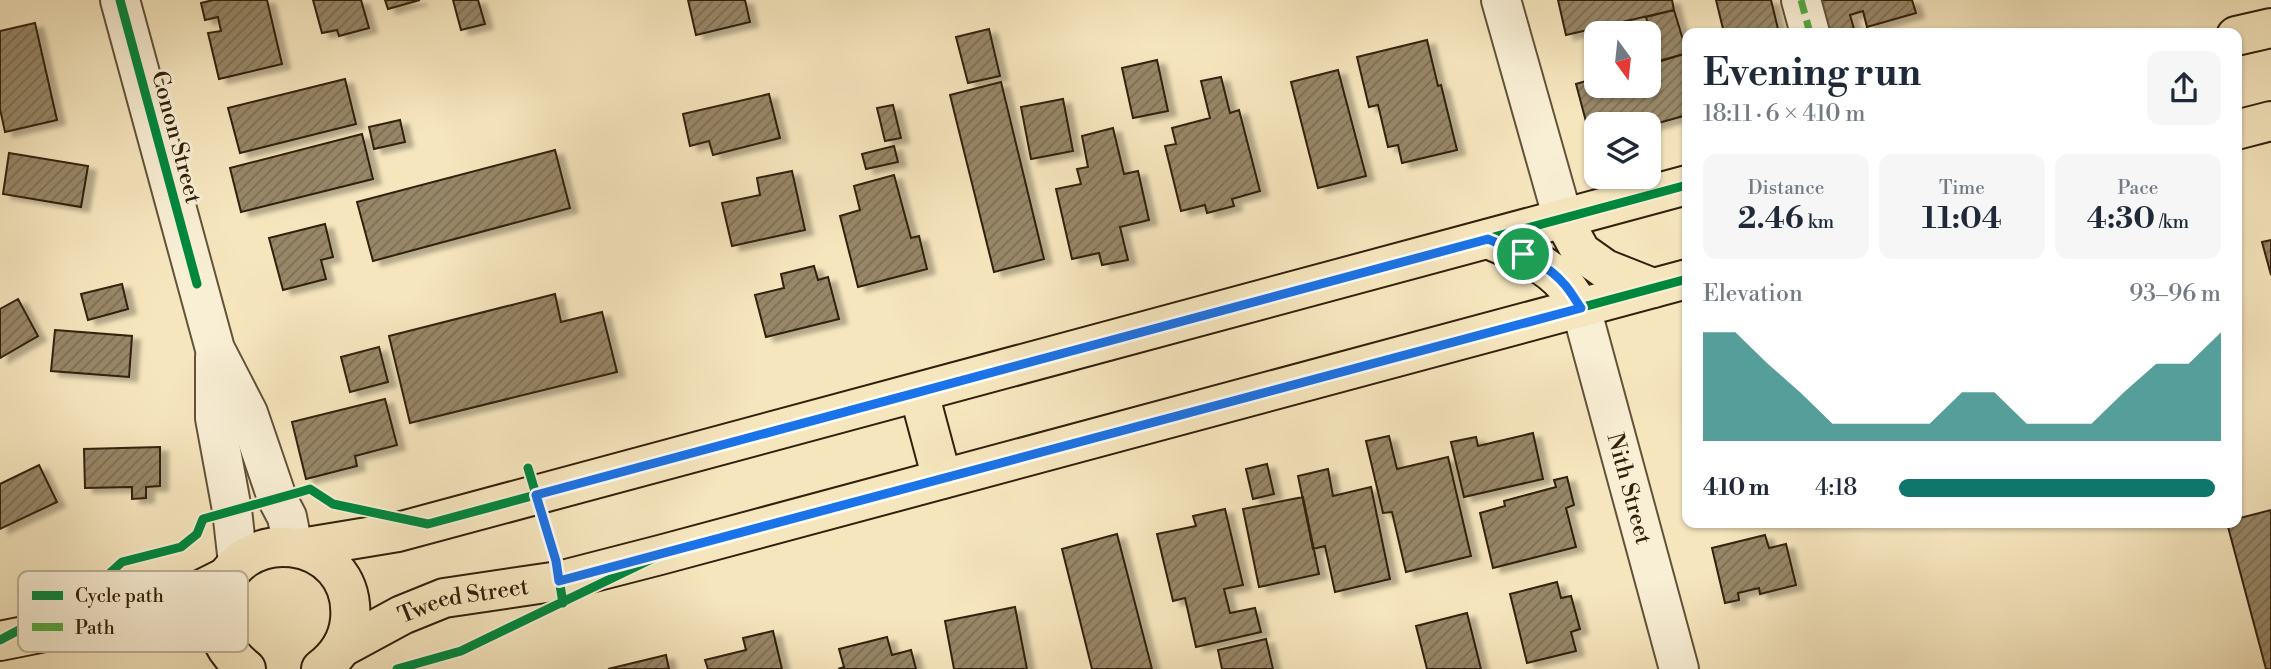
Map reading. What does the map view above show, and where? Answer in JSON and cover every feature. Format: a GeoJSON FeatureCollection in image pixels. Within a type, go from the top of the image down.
{"type":"FeatureCollection","features":[{"type":"Feature","properties":{"kind":"main road"},"geometry":{"type":"LineString","coordinates":[[2242,35],[2271,28]]}},
{"type":"Feature","properties":{"kind":"main road"},"geometry":{"type":"LineString","coordinates":[[2242,128],[2271,121]]}},
{"type":"Feature","properties":{"kind":"main road"},"geometry":{"type":"LineString","coordinates":[[232,570],[263,549],[297,547],[398,532],[1682,186]]}},
{"type":"Feature","properties":{"kind":"main road"},"geometry":{"type":"LineString","coordinates":[[1563,219],[1581,252],[1605,269],[1670,284]]}},
{"type":"Feature","properties":{"kind":"main road"},"geometry":{"type":"LineString","coordinates":[[1488,239],[1543,266],[1565,284],[1581,308]]}},
{"type":"Feature","properties":{"kind":"main road","name":"Tweed Street"},"geometry":{"type":"LineString","coordinates":[[331,662],[402,615],[444,598],[559,581],[1670,284]]}},
{"type":"Feature","properties":{"kind":"main road"},"geometry":{"type":"LineString","coordinates":[[919,393],[942,479]]}},
{"type":"Feature","properties":{"kind":"main road"},"geometry":{"type":"LineString","coordinates":[[297,547],[320,556],[336,570],[346,588],[351,608],[349,629],[331,662]]}},
{"type":"Feature","properties":{"kind":"main road"},"geometry":{"type":"LineString","coordinates":[[0,641],[18,637]]}},
{"type":"Feature","properties":{"kind":"main road"},"geometry":{"type":"LineString","coordinates":[[229,652],[246,669]]}},
{"type":"Feature","properties":{"kind":"street","name":"Conon Street"},"geometry":{"type":"LineString","coordinates":[[120,0],[215,349],[248,413],[297,547]]}},
{"type":"Feature","properties":{"kind":"street"},"geometry":{"type":"LineString","coordinates":[[1501,0],[1563,219]]}},
{"type":"Feature","properties":{"kind":"street"},"geometry":{"type":"LineString","coordinates":[[1801,0],[1809,28]]}},
{"type":"Feature","properties":{"kind":"street","name":"Nith Street"},"geometry":{"type":"LineString","coordinates":[[1581,308],[1679,669]]}},
{"type":"Feature","properties":{"kind":"street"},"geometry":{"type":"LineString","coordinates":[[215,349],[215,418],[232,510],[232,570]]}},
{"type":"Feature","properties":{"kind":"building"},"geometry":{"type":"Polygon","coordinates":[[[213,0],[267,0],[282,64],[219,79],[208,33],[221,31],[218,17],[205,20],[201,3],[213,0]]]}},
{"type":"Feature","properties":{"kind":"building"},"geometry":{"type":"Polygon","coordinates":[[[313,0],[361,0],[369,28],[339,36],[337,30],[322,33],[313,0]]]}},
{"type":"Feature","properties":{"kind":"building"},"geometry":{"type":"Polygon","coordinates":[[[385,0],[420,0],[388,9],[385,0]]]}},
{"type":"Feature","properties":{"kind":"building"},"geometry":{"type":"Polygon","coordinates":[[[453,0],[478,0],[485,24],[461,30],[453,0]]]}},
{"type":"Feature","properties":{"kind":"building"},"geometry":{"type":"Polygon","coordinates":[[[688,0],[745,0],[750,22],[696,35],[688,0]]]}},
{"type":"Feature","properties":{"kind":"building"},"geometry":{"type":"Polygon","coordinates":[[[1558,0],[1672,0],[1674,10],[1626,21],[1584,21],[1584,31],[1566,35],[1558,0]]]}},
{"type":"Feature","properties":{"kind":"building"},"geometry":{"type":"Polygon","coordinates":[[[1716,0],[1771,0],[1778,28],[1723,28],[1716,0]]]}},
{"type":"Feature","properties":{"kind":"building"},"geometry":{"type":"Polygon","coordinates":[[[1815,0],[1912,0],[1916,13],[1867,27],[1863,11],[1850,15],[1854,28],[1823,28],[1815,0]]]}},
{"type":"Feature","properties":{"kind":"building"},"geometry":{"type":"Polygon","coordinates":[[[1674,10],[1682,36],[1682,55],[1661,61],[1661,21],[1647,21],[1646,17],[1674,10]]]}},
{"type":"Feature","properties":{"kind":"building"},"geometry":{"type":"Polygon","coordinates":[[[35,23],[57,120],[5,132],[0,109],[0,31],[35,23]]]}},
{"type":"Feature","properties":{"kind":"building"},"geometry":{"type":"Polygon","coordinates":[[[989,29],[1000,76],[968,83],[956,37],[989,29]]]}},
{"type":"Feature","properties":{"kind":"building"},"geometry":{"type":"Polygon","coordinates":[[[1427,40],[1457,150],[1402,163],[1398,145],[1388,147],[1378,105],[1369,107],[1357,57],[1427,40]]]}},
{"type":"Feature","properties":{"kind":"building"},"geometry":{"type":"Polygon","coordinates":[[[1682,54],[1682,116],[1661,122],[1661,112],[1584,112],[1584,114],[1576,84],[1584,82],[1584,98],[1661,98],[1661,60],[1682,54]]]}},
{"type":"Feature","properties":{"kind":"building"},"geometry":{"type":"Polygon","coordinates":[[[1157,60],[1168,111],[1133,118],[1122,68],[1157,60]]]}},
{"type":"Feature","properties":{"kind":"building"},"geometry":{"type":"Polygon","coordinates":[[[1338,70],[1366,176],[1318,188],[1291,82],[1338,70]]]}},
{"type":"Feature","properties":{"kind":"building"},"geometry":{"type":"Polygon","coordinates":[[[1221,77],[1230,113],[1239,110],[1260,191],[1232,199],[1234,206],[1207,213],[1205,205],[1181,211],[1165,146],[1176,144],[1172,128],[1210,118],[1201,81],[1221,77]]]}},
{"type":"Feature","properties":{"kind":"building"},"geometry":{"type":"Polygon","coordinates":[[[345,79],[356,124],[240,153],[228,108],[345,79]]]}},
{"type":"Feature","properties":{"kind":"building"},"geometry":{"type":"Polygon","coordinates":[[[1001,82],[1044,259],[994,272],[950,95],[1001,82]]]}},
{"type":"Feature","properties":{"kind":"building"},"geometry":{"type":"Polygon","coordinates":[[[769,94],[780,138],[713,155],[709,141],[690,146],[683,114],[769,94]]]}},
{"type":"Feature","properties":{"kind":"building"},"geometry":{"type":"Polygon","coordinates":[[[1063,99],[1073,151],[1031,159],[1021,107],[1063,99]]]}},
{"type":"Feature","properties":{"kind":"building"},"geometry":{"type":"Polygon","coordinates":[[[893,105],[901,138],[885,141],[877,108],[893,105]]]}},
{"type":"Feature","properties":{"kind":"building"},"geometry":{"type":"Polygon","coordinates":[[[400,120],[405,142],[374,149],[369,127],[400,120]]]}},
{"type":"Feature","properties":{"kind":"building"},"geometry":{"type":"Polygon","coordinates":[[[1113,128],[1124,174],[1138,171],[1149,220],[1120,227],[1128,260],[1102,265],[1099,253],[1072,259],[1056,189],[1081,184],[1077,169],[1088,167],[1082,136],[1113,128]]]}},
{"type":"Feature","properties":{"kind":"building"},"geometry":{"type":"Polygon","coordinates":[[[362,134],[373,179],[241,212],[230,168],[362,134]]]}},
{"type":"Feature","properties":{"kind":"building"},"geometry":{"type":"Polygon","coordinates":[[[894,146],[898,162],[866,169],[862,154],[894,146]]]}},
{"type":"Feature","properties":{"kind":"building"},"geometry":{"type":"Polygon","coordinates":[[[555,150],[570,208],[373,261],[357,202],[555,150]]]}},
{"type":"Feature","properties":{"kind":"building"},"geometry":{"type":"Polygon","coordinates":[[[9,153],[88,166],[81,207],[3,194],[9,153]]]}},
{"type":"Feature","properties":{"kind":"building"},"geometry":{"type":"Polygon","coordinates":[[[792,171],[805,230],[732,246],[722,203],[760,195],[757,178],[792,171]]]}},
{"type":"Feature","properties":{"kind":"building"},"geometry":{"type":"Polygon","coordinates":[[[894,175],[911,238],[919,236],[927,269],[858,287],[840,216],[860,210],[854,186],[894,175]]]}},
{"type":"Feature","properties":{"kind":"building"},"geometry":{"type":"Polygon","coordinates":[[[325,224],[333,257],[321,260],[326,279],[283,290],[269,238],[325,224]]]}},
{"type":"Feature","properties":{"kind":"building"},"geometry":{"type":"Polygon","coordinates":[[[2271,240],[2271,275],[2262,242],[2271,240]]]}},
{"type":"Feature","properties":{"kind":"building"},"geometry":{"type":"Polygon","coordinates":[[[814,266],[818,280],[828,277],[839,319],[766,337],[755,295],[784,288],[781,274],[814,266]]]}},
{"type":"Feature","properties":{"kind":"building"},"geometry":{"type":"Polygon","coordinates":[[[122,284],[128,309],[88,320],[81,294],[122,284]]]}},
{"type":"Feature","properties":{"kind":"building"},"geometry":{"type":"Polygon","coordinates":[[[555,294],[561,322],[602,312],[617,372],[410,423],[389,336],[555,294]]]}},
{"type":"Feature","properties":{"kind":"building"},"geometry":{"type":"Polygon","coordinates":[[[18,299],[38,336],[0,358],[0,309],[18,299]]]}},
{"type":"Feature","properties":{"kind":"building"},"geometry":{"type":"Polygon","coordinates":[[[55,330],[132,336],[129,377],[51,371],[55,330]]]}},
{"type":"Feature","properties":{"kind":"building"},"geometry":{"type":"Polygon","coordinates":[[[379,347],[388,382],[350,392],[341,357],[379,347]]]}},
{"type":"Feature","properties":{"kind":"building"},"geometry":{"type":"Polygon","coordinates":[[[385,399],[397,445],[355,456],[357,466],[306,479],[292,422],[385,399]]]}},
{"type":"Feature","properties":{"kind":"building"},"geometry":{"type":"Polygon","coordinates":[[[1533,433],[1543,479],[1464,497],[1451,442],[1476,437],[1478,446],[1533,433]]]}},
{"type":"Feature","properties":{"kind":"building"},"geometry":{"type":"Polygon","coordinates":[[[1389,436],[1397,469],[1448,457],[1471,556],[1406,572],[1392,512],[1383,513],[1366,441],[1389,436]]]}},
{"type":"Feature","properties":{"kind":"building"},"geometry":{"type":"Polygon","coordinates":[[[160,447],[160,486],[146,487],[146,498],[132,499],[132,487],[85,488],[84,449],[160,447]]]}},
{"type":"Feature","properties":{"kind":"building"},"geometry":{"type":"Polygon","coordinates":[[[1267,464],[1274,494],[1253,499],[1246,469],[1267,464]]]}},
{"type":"Feature","properties":{"kind":"building"},"geometry":{"type":"Polygon","coordinates":[[[39,465],[57,502],[0,529],[0,484],[39,465]]]}},
{"type":"Feature","properties":{"kind":"building"},"geometry":{"type":"Polygon","coordinates":[[[1328,469],[1333,496],[1371,487],[1390,579],[1335,592],[1325,546],[1313,549],[1298,476],[1328,469]]]}},
{"type":"Feature","properties":{"kind":"building"},"geometry":{"type":"Polygon","coordinates":[[[1567,477],[1574,505],[1566,508],[1576,547],[1493,568],[1480,513],[1505,506],[1504,501],[1556,487],[1554,480],[1567,477]]]}},
{"type":"Feature","properties":{"kind":"building"},"geometry":{"type":"Polygon","coordinates":[[[1303,497],[1319,574],[1259,587],[1243,509],[1303,497]]]}},
{"type":"Feature","properties":{"kind":"building"},"geometry":{"type":"Polygon","coordinates":[[[1225,509],[1243,585],[1224,589],[1230,613],[1255,608],[1261,632],[1196,647],[1185,598],[1173,601],[1157,534],[1196,526],[1193,516],[1225,509]]]}},
{"type":"Feature","properties":{"kind":"building"},"geometry":{"type":"Polygon","coordinates":[[[2271,510],[2271,669],[2266,669],[2228,528],[2242,528],[2242,517],[2271,510]]]}},
{"type":"Feature","properties":{"kind":"building"},"geometry":{"type":"Polygon","coordinates":[[[1117,534],[1152,669],[1092,669],[1062,549],[1117,534]]]}},
{"type":"Feature","properties":{"kind":"building"},"geometry":{"type":"Polygon","coordinates":[[[1765,535],[1769,548],[1786,544],[1796,585],[1760,594],[1759,588],[1738,593],[1739,600],[1725,603],[1712,548],[1765,535]]]}},
{"type":"Feature","properties":{"kind":"building"},"geometry":{"type":"Polygon","coordinates":[[[1557,582],[1561,598],[1571,596],[1580,629],[1571,632],[1576,651],[1527,663],[1510,594],[1557,582]]]}},
{"type":"Feature","properties":{"kind":"building"},"geometry":{"type":"Polygon","coordinates":[[[1015,607],[1027,669],[954,669],[945,621],[1015,607]]]}},
{"type":"Feature","properties":{"kind":"building"},"geometry":{"type":"Polygon","coordinates":[[[1467,613],[1481,669],[1427,669],[1416,626],[1467,613]]]}},
{"type":"Feature","properties":{"kind":"building"},"geometry":{"type":"Polygon","coordinates":[[[773,631],[782,669],[708,669],[705,660],[746,650],[743,638],[773,631]]]}},
{"type":"Feature","properties":{"kind":"building"},"geometry":{"type":"Polygon","coordinates":[[[887,637],[892,655],[911,650],[916,669],[838,669],[844,667],[839,649],[887,637]]]}},
{"type":"Feature","properties":{"kind":"building"},"geometry":{"type":"Polygon","coordinates":[[[1266,639],[1273,669],[1222,669],[1218,650],[1266,639]]]}},
{"type":"Feature","properties":{"kind":"building"},"geometry":{"type":"Polygon","coordinates":[[[666,655],[669,669],[608,669],[666,655]]]}},
{"type":"Feature","properties":{"kind":"marked path"},"geometry":{"type":"LineString","coordinates":[[1801,0],[1809,28]]}},
{"type":"Feature","properties":{"kind":"cycle path"},"geometry":{"type":"LineString","coordinates":[[120,0],[197,284]]}},
{"type":"Feature","properties":{"kind":"cycle path"},"geometry":{"type":"LineString","coordinates":[[112,571],[122,562],[181,547],[197,534],[203,519],[310,489],[333,504],[428,524],[1682,186]]}},
{"type":"Feature","properties":{"kind":"cycle path"},"geometry":{"type":"LineString","coordinates":[[397,669],[461,651],[660,555],[1682,280]]}},
{"type":"Feature","properties":{"kind":"cycle path"},"geometry":{"type":"LineString","coordinates":[[528,468],[556,561],[563,603]]}},
{"type":"Feature","properties":{"kind":"cycle path"},"geometry":{"type":"LineString","coordinates":[[0,640],[18,630]]}},
{"type":"Feature","properties":{"kind":"route"},"geometry":{"type":"LineString","coordinates":[[1488,239],[1523,254],[1538,262],[1565,284],[1581,308],[559,581],[556,561],[536,495],[1488,239]]}}]}
